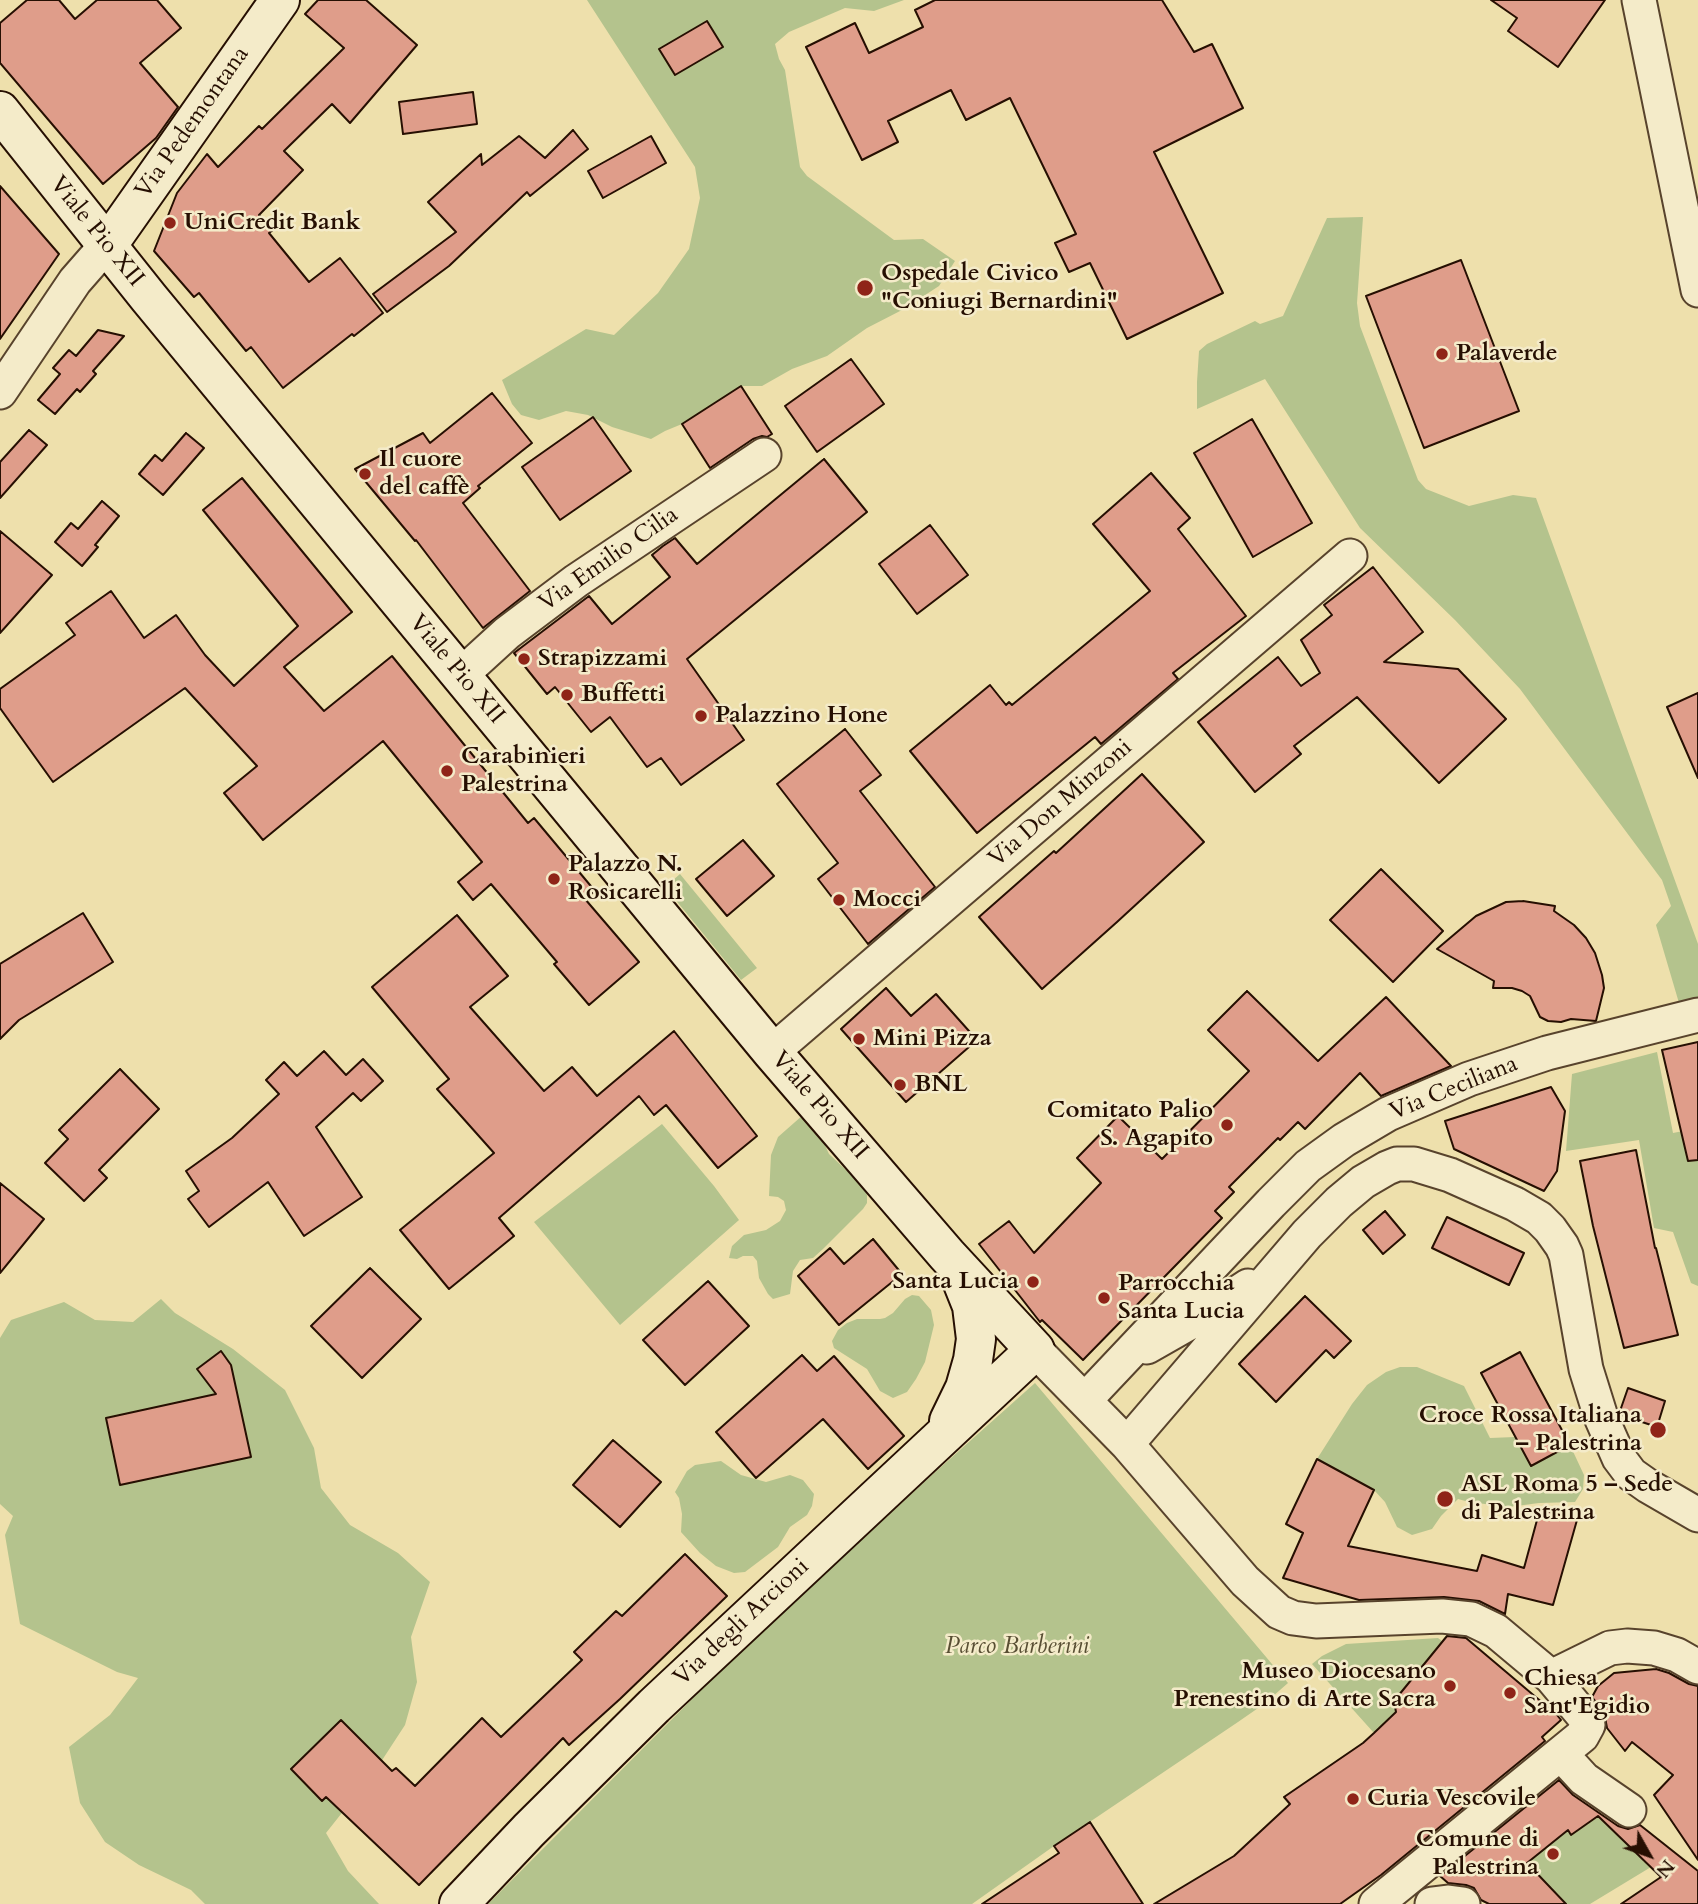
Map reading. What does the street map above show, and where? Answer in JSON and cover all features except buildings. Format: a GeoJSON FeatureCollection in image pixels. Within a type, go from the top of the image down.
{"type":"FeatureCollection","features":[{"type":"Feature","properties":{"kind":"street","name":"Via Pedemontana"},"geometry":{"type":"LineString","coordinates":[[107,246],[280,0]]}},
{"type":"Feature","properties":{"kind":"street"},"geometry":{"type":"LineString","coordinates":[[1639,0],[1698,290]]}},
{"type":"Feature","properties":{"kind":"street","name":"Viale Pio XII"},"geometry":{"type":"LineString","coordinates":[[0,111],[107,246],[772,1052],[947,1255],[1035,1350]]}},
{"type":"Feature","properties":{"kind":"street"},"geometry":{"type":"LineString","coordinates":[[0,393],[75,281],[107,246]]}},
{"type":"Feature","properties":{"kind":"street","name":"Via Emilio Cilia"},"geometry":{"type":"LineString","coordinates":[[461,675],[494,643],[549,600],[764,455]]}},
{"type":"Feature","properties":{"kind":"street","name":"Via Don Minzoni"},"geometry":{"type":"LineString","coordinates":[[772,1052],[1350,556]]}},
{"type":"Feature","properties":{"kind":"street","name":"Via Ceciliana"},"geometry":{"type":"LineString","coordinates":[[1084,1400],[1308,1166],[1358,1132],[1405,1106],[1469,1079],[1532,1057],[1698,1015]]}},
{"type":"Feature","properties":{"kind":"street"},"geometry":{"type":"LineString","coordinates":[[1127,1444],[1307,1234],[1339,1202],[1375,1174],[1397,1164],[1414,1164],[1443,1173],[1528,1211],[1545,1224],[1562,1246],[1568,1263],[1586,1369],[1601,1417],[1619,1458],[1631,1474],[1698,1515]]}},
{"type":"Feature","properties":{"kind":"street"},"geometry":{"type":"LineString","coordinates":[[1174,1389],[1205,1314],[1246,1229]]}},
{"type":"Feature","properties":{"kind":"street","name":"Viale Pio XII"},"geometry":{"type":"LineString","coordinates":[[919,1458],[939,1436],[959,1403],[970,1374],[975,1349],[972,1306],[963,1282],[947,1255]]}},
{"type":"Feature","properties":{"kind":"street"},"geometry":{"type":"LineString","coordinates":[[1121,1361],[1205,1314],[1280,1266]]}},
{"type":"Feature","properties":{"kind":"street"},"geometry":{"type":"LineString","coordinates":[[1035,1350],[1127,1444],[1245,1581],[1279,1612],[1293,1618],[1316,1621],[1442,1616],[1471,1619],[1496,1631],[1551,1677],[1583,1716],[1588,1725],[1586,1732],[1376,1904]]}},
{"type":"Feature","properties":{"kind":"street","name":"Via degli Arcioni"},"geometry":{"type":"LineString","coordinates":[[459,1904],[654,1706],[1035,1350]]}},
{"type":"Feature","properties":{"kind":"street"},"geometry":{"type":"LineString","coordinates":[[1551,1677],[1610,1648],[1627,1646],[1654,1648],[1688,1661]]}},
{"type":"Feature","properties":{"kind":"street"},"geometry":{"type":"LineString","coordinates":[[1561,1754],[1584,1779],[1629,1810]]}},
{"type":"Feature","properties":{"kind":"street"},"geometry":{"type":"LineString","coordinates":[[1432,1904],[1464,1904]]}},
{"type":"Feature","properties":{"kind":"green space"},"geometry":{"type":"Polygon","coordinates":[[[587,0],[904,0],[874,11],[845,8],[789,32],[775,44],[785,70],[800,167],[807,176],[894,240],[923,239],[955,261],[939,286],[867,328],[827,356],[792,369],[762,386],[741,386],[682,424],[651,439],[612,427],[588,415],[566,411],[539,420],[521,415],[512,404],[502,380],[586,329],[614,335],[658,293],[689,249],[700,198],[695,167],[587,0]]]}},
{"type":"Feature","properties":{"kind":"green space"},"geometry":{"type":"Polygon","coordinates":[[[1363,217],[1357,303],[1360,326],[1418,480],[1426,489],[1469,506],[1513,495],[1536,498],[1698,944],[1698,997],[1679,1003],[1656,925],[1671,906],[1662,880],[1520,689],[1455,620],[1360,528],[1265,379],[1197,409],[1199,351],[1207,344],[1255,321],[1260,324],[1283,316],[1327,218],[1363,217]]]}},
{"type":"Feature","properties":{"kind":"green space"},"geometry":{"type":"Polygon","coordinates":[[[680,874],[757,968],[741,980],[665,887],[680,874]]]}},
{"type":"Feature","properties":{"kind":"green space"},"geometry":{"type":"Polygon","coordinates":[[[1657,1052],[1673,1133],[1698,1128],[1698,1286],[1691,1283],[1673,1232],[1654,1228],[1639,1140],[1566,1151],[1572,1074],[1657,1052]]]}},
{"type":"Feature","properties":{"kind":"green space"},"geometry":{"type":"Polygon","coordinates":[[[803,1115],[817,1128],[829,1154],[861,1184],[867,1195],[867,1203],[813,1258],[800,1260],[793,1271],[790,1294],[773,1299],[759,1278],[757,1261],[753,1256],[729,1258],[732,1246],[744,1235],[766,1230],[780,1221],[786,1210],[784,1201],[769,1196],[771,1155],[778,1137],[803,1115]]]}},
{"type":"Feature","properties":{"kind":"green space"},"geometry":{"type":"Polygon","coordinates":[[[662,1124],[739,1220],[620,1325],[534,1222],[662,1124]]]}},
{"type":"Feature","properties":{"kind":"green space"},"geometry":{"type":"Polygon","coordinates":[[[912,1295],[919,1296],[931,1310],[934,1325],[925,1362],[916,1379],[907,1392],[893,1398],[880,1391],[867,1369],[834,1348],[832,1341],[838,1330],[847,1323],[857,1319],[885,1318],[912,1295]]]}},
{"type":"Feature","properties":{"kind":"green space"},"geometry":{"type":"Polygon","coordinates":[[[161,1299],[175,1313],[233,1349],[285,1390],[314,1448],[321,1488],[350,1525],[398,1553],[430,1582],[411,1637],[417,1682],[405,1725],[375,1771],[326,1833],[348,1871],[379,1904],[205,1904],[191,1890],[139,1865],[105,1842],[80,1803],[69,1747],[110,1715],[138,1678],[117,1672],[20,1624],[5,1535],[13,1516],[0,1504],[0,1338],[11,1320],[64,1302],[95,1320],[133,1322],[161,1299]]]}},
{"type":"Feature","properties":{"kind":"green space"},"geometry":{"type":"Polygon","coordinates":[[[1400,1367],[1417,1367],[1464,1386],[1490,1438],[1515,1437],[1531,1466],[1570,1445],[1584,1475],[1583,1489],[1575,1502],[1509,1507],[1458,1499],[1432,1529],[1412,1535],[1397,1527],[1385,1502],[1374,1490],[1317,1459],[1367,1385],[1386,1372],[1400,1367]]]}},
{"type":"Feature","properties":{"kind":"green space","name":"Parco Barberini"},"geometry":{"type":"Polygon","coordinates":[[[1035,1383],[1288,1683],[1264,1704],[972,1904],[488,1904],[721,1670],[1035,1383]]]}},
{"type":"Feature","properties":{"kind":"green space"},"geometry":{"type":"Polygon","coordinates":[[[721,1461],[741,1475],[766,1482],[790,1475],[803,1480],[814,1494],[807,1515],[790,1527],[778,1547],[745,1572],[734,1573],[716,1566],[681,1532],[682,1514],[675,1492],[687,1471],[695,1465],[721,1461]]]}},
{"type":"Feature","properties":{"kind":"green space"},"geometry":{"type":"Polygon","coordinates":[[[1438,1638],[1442,1641],[1395,1701],[1396,1712],[1374,1733],[1312,1664],[1346,1644],[1438,1638]]]}},
{"type":"Feature","properties":{"kind":"green space"},"geometry":{"type":"Polygon","coordinates":[[[1559,1817],[1572,1834],[1598,1817],[1651,1867],[1590,1904],[1554,1904],[1557,1895],[1527,1863],[1559,1817]]]}},
{"type":"Feature","properties":{"kind":"place","name":"UniCredit Bank"},"geometry":{"type":"Point","coordinates":[170,223]}},
{"type":"Feature","properties":{"kind":"place","name":"Ospedale Civico \"Coniugi Bernardini\""},"geometry":{"type":"Point","coordinates":[865,288]}},
{"type":"Feature","properties":{"kind":"place","name":"Palaverde"},"geometry":{"type":"Point","coordinates":[1442,354]}},
{"type":"Feature","properties":{"kind":"place","name":"Il cuore del caffè"},"geometry":{"type":"Point","coordinates":[365,474]}},
{"type":"Feature","properties":{"kind":"place","name":"Strapizzami"},"geometry":{"type":"Point","coordinates":[524,659]}},
{"type":"Feature","properties":{"kind":"place","name":"Buffetti"},"geometry":{"type":"Point","coordinates":[567,695]}},
{"type":"Feature","properties":{"kind":"place","name":"Palazzino Hone"},"geometry":{"type":"Point","coordinates":[701,716]}},
{"type":"Feature","properties":{"kind":"place","name":"Carabinieri Palestrina"},"geometry":{"type":"Point","coordinates":[447,771]}},
{"type":"Feature","properties":{"kind":"place","name":"Palazzo N. Rosicarelli"},"geometry":{"type":"Point","coordinates":[554,879]}},
{"type":"Feature","properties":{"kind":"place","name":"Mocci"},"geometry":{"type":"Point","coordinates":[839,900]}},
{"type":"Feature","properties":{"kind":"place","name":"Mini Pizza"},"geometry":{"type":"Point","coordinates":[859,1039]}},
{"type":"Feature","properties":{"kind":"place","name":"BNL"},"geometry":{"type":"Point","coordinates":[900,1085]}},
{"type":"Feature","properties":{"kind":"place","name":"Comitato Palio S. Agapito"},"geometry":{"type":"Point","coordinates":[1227,1125]}},
{"type":"Feature","properties":{"kind":"place","name":"Santa Lucia"},"geometry":{"type":"Point","coordinates":[1033,1282]}},
{"type":"Feature","properties":{"kind":"place","name":"Parrocchia Santa Lucia"},"geometry":{"type":"Point","coordinates":[1104,1298]}},
{"type":"Feature","properties":{"kind":"place","name":"Croce Rossa Italiana – Palestrina"},"geometry":{"type":"Point","coordinates":[1658,1430]}},
{"type":"Feature","properties":{"kind":"place","name":"ASL Roma 5 – Sede di Palestrina"},"geometry":{"type":"Point","coordinates":[1445,1499]}},
{"type":"Feature","properties":{"kind":"place","name":"Museo Diocesano Prenestino di Arte Sacra"},"geometry":{"type":"Point","coordinates":[1450,1686]}},
{"type":"Feature","properties":{"kind":"place","name":"Chiesa Sant'Egidio"},"geometry":{"type":"Point","coordinates":[1510,1693]}},
{"type":"Feature","properties":{"kind":"place","name":"Curia Vescovile"},"geometry":{"type":"Point","coordinates":[1353,1799]}},
{"type":"Feature","properties":{"kind":"place","name":"Comune di Palestrina"},"geometry":{"type":"Point","coordinates":[1553,1854]}}]}
